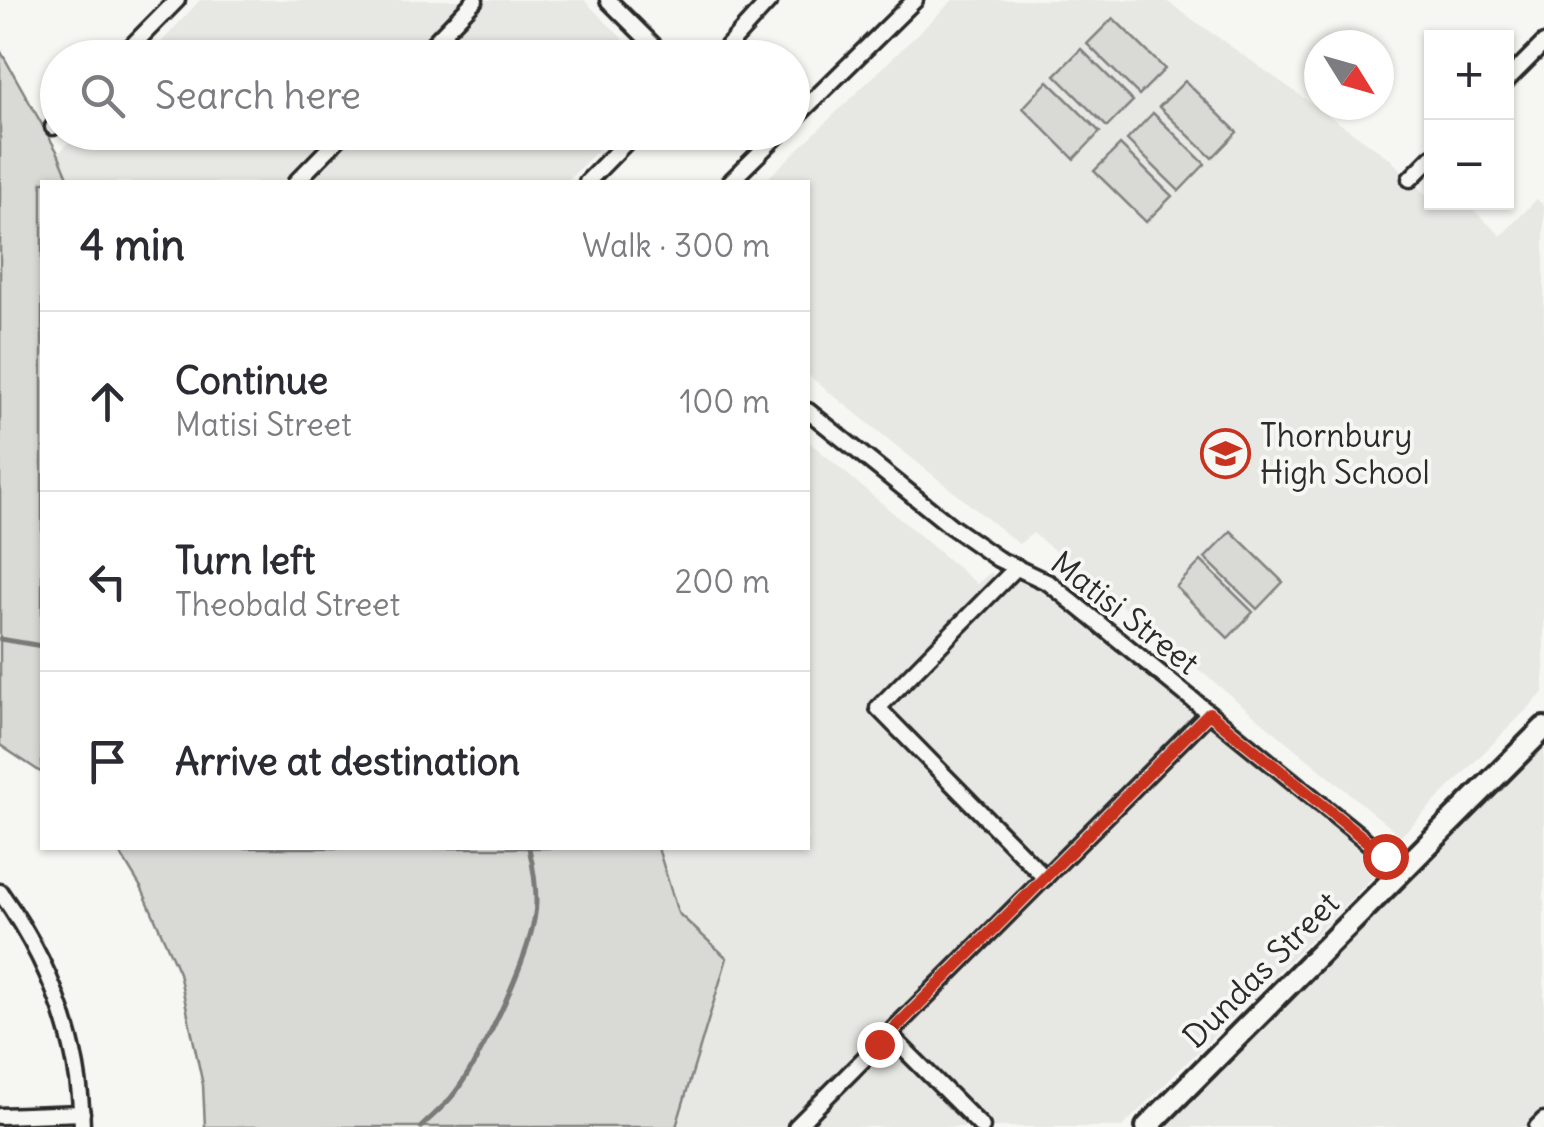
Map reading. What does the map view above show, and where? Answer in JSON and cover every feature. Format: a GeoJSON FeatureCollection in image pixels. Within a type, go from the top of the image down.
{"type":"FeatureCollection","features":[{"type":"Feature","properties":{"kind":"street"},"geometry":{"type":"LineString","coordinates":[[137,40],[176,0]]}},
{"type":"Feature","properties":{"kind":"street"},"geometry":{"type":"LineString","coordinates":[[436,40],[475,0]]}},
{"type":"Feature","properties":{"kind":"street"},"geometry":{"type":"LineString","coordinates":[[608,0],[648,40]]}},
{"type":"Feature","properties":{"kind":"street"},"geometry":{"type":"LineString","coordinates":[[732,40],[770,0]]}},
{"type":"Feature","properties":{"kind":"street"},"geometry":{"type":"LineString","coordinates":[[810,103],[915,0]]}},
{"type":"Feature","properties":{"kind":"street"},"geometry":{"type":"LineString","coordinates":[[1514,73],[1544,43]]}},
{"type":"Feature","properties":{"kind":"street"},"geometry":{"type":"LineString","coordinates":[[298,180],[327,150]]}},
{"type":"Feature","properties":{"kind":"street"},"geometry":{"type":"LineString","coordinates":[[589,180],[618,150]]}},
{"type":"Feature","properties":{"kind":"street"},"geometry":{"type":"LineString","coordinates":[[732,180],[763,150]]}},
{"type":"Feature","properties":{"kind":"street"},"geometry":{"type":"LineString","coordinates":[[1410,179],[1424,165]]}},
{"type":"Feature","properties":{"kind":"street","name":"Matisi Street"},"geometry":{"type":"LineString","coordinates":[[810,413],[952,527],[998,559],[1049,582],[1402,870]]}},
{"type":"Feature","properties":{"kind":"street"},"geometry":{"type":"LineString","coordinates":[[1017,567],[878,708],[1045,878]]}},
{"type":"Feature","properties":{"kind":"street"},"geometry":{"type":"LineString","coordinates":[[796,1127],[1209,713]]}},
{"type":"Feature","properties":{"kind":"street","name":"Dundas Street"},"geometry":{"type":"LineString","coordinates":[[1147,1127],[1402,870],[1540,739]]}},
{"type":"Feature","properties":{"kind":"street"},"geometry":{"type":"LineString","coordinates":[[0,892],[30,938],[58,1000],[75,1060],[82,1120],[0,1116]]}},
{"type":"Feature","properties":{"kind":"street"},"geometry":{"type":"LineString","coordinates":[[889,1034],[982,1127]]}},
{"type":"Feature","properties":{"kind":"street"},"geometry":{"type":"LineString","coordinates":[[1537,1127],[1544,1120]]}},
{"type":"Feature","properties":{"kind":"shaded area"},"geometry":{"type":"Polygon","coordinates":[[[200,0],[584,0],[624,40],[163,40],[200,0]]]}},
{"type":"Feature","properties":{"kind":"shaded area","name":"Thornbury High School"},"geometry":{"type":"Polygon","coordinates":[[[953,0],[1165,0],[1304,98],[1304,120],[1335,120],[1389,158],[1424,193],[1424,210],[1473,210],[1501,236],[1537,199],[1544,206],[1544,692],[1401,836],[1033,533],[1019,544],[810,377],[810,180],[766,180],[797,150],[810,150],[810,138],[953,0]]]}},
{"type":"Feature","properties":{"kind":"shaded area"},"geometry":{"type":"Polygon","coordinates":[[[1113,18],[1165,69],[1139,95],[1087,44],[1113,18]]]}},
{"type":"Feature","properties":{"kind":"shaded area"},"geometry":{"type":"Polygon","coordinates":[[[1081,49],[1133,101],[1107,127],[1055,75],[1081,49]]]}},
{"type":"Feature","properties":{"kind":"shaded area"},"geometry":{"type":"Polygon","coordinates":[[[0,50],[40,121],[40,150],[56,150],[69,180],[40,180],[40,772],[0,745],[0,50]]]}},
{"type":"Feature","properties":{"kind":"shaded area"},"geometry":{"type":"Polygon","coordinates":[[[1048,81],[1100,132],[1074,159],[1023,108],[1048,81]]]}},
{"type":"Feature","properties":{"kind":"shaded area"},"geometry":{"type":"Polygon","coordinates":[[[1185,81],[1237,132],[1212,158],[1159,107],[1185,81]]]}},
{"type":"Feature","properties":{"kind":"shaded area"},"geometry":{"type":"Polygon","coordinates":[[[1153,113],[1205,164],[1179,191],[1127,140],[1153,113]]]}},
{"type":"Feature","properties":{"kind":"shaded area"},"geometry":{"type":"Polygon","coordinates":[[[1120,145],[1172,196],[1146,222],[1094,171],[1120,145]]]}},
{"type":"Feature","properties":{"kind":"shaded area"},"geometry":{"type":"Polygon","coordinates":[[[62,150],[598,150],[568,180],[69,180],[58,154],[62,150]]]}},
{"type":"Feature","properties":{"kind":"shaded area"},"geometry":{"type":"Polygon","coordinates":[[[810,443],[977,584],[990,573],[1034,586],[1384,866],[1122,1127],[676,1127],[727,958],[678,913],[659,850],[810,850],[810,443]]]}},
{"type":"Feature","properties":{"kind":"shaded area"},"geometry":{"type":"Polygon","coordinates":[[[1231,531],[1283,582],[1257,609],[1205,558],[1231,531]]]}},
{"type":"Feature","properties":{"kind":"shaded area"},"geometry":{"type":"Polygon","coordinates":[[[1201,561],[1253,612],[1228,638],[1176,587],[1201,561]]]}},
{"type":"Feature","properties":{"kind":"shaded area"},"geometry":{"type":"Polygon","coordinates":[[[1544,748],[1544,1127],[1161,1127],[1544,748]]]}},
{"type":"Feature","properties":{"kind":"shaded area"},"geometry":{"type":"Polygon","coordinates":[[[118,850],[659,850],[678,913],[727,958],[676,1127],[205,1127],[203,1085],[179,973],[142,889],[118,850]]]}},
{"type":"Feature","properties":{"kind":"waterway"},"geometry":{"type":"LineString","coordinates":[[0,639],[40,646]]}},
{"type":"Feature","properties":{"kind":"waterway"},"geometry":{"type":"LineString","coordinates":[[421,1127],[466,1077],[517,973],[536,902],[529,850]]}},
{"type":"Feature","properties":{"kind":"place","name":"Thornbury High School"},"geometry":{"type":"Point","coordinates":[1225,454]}},
{"type":"Feature","properties":{"kind":"route"},"geometry":{"type":"LineString","coordinates":[[879,1044],[1209,713],[1385,856]]}}]}
